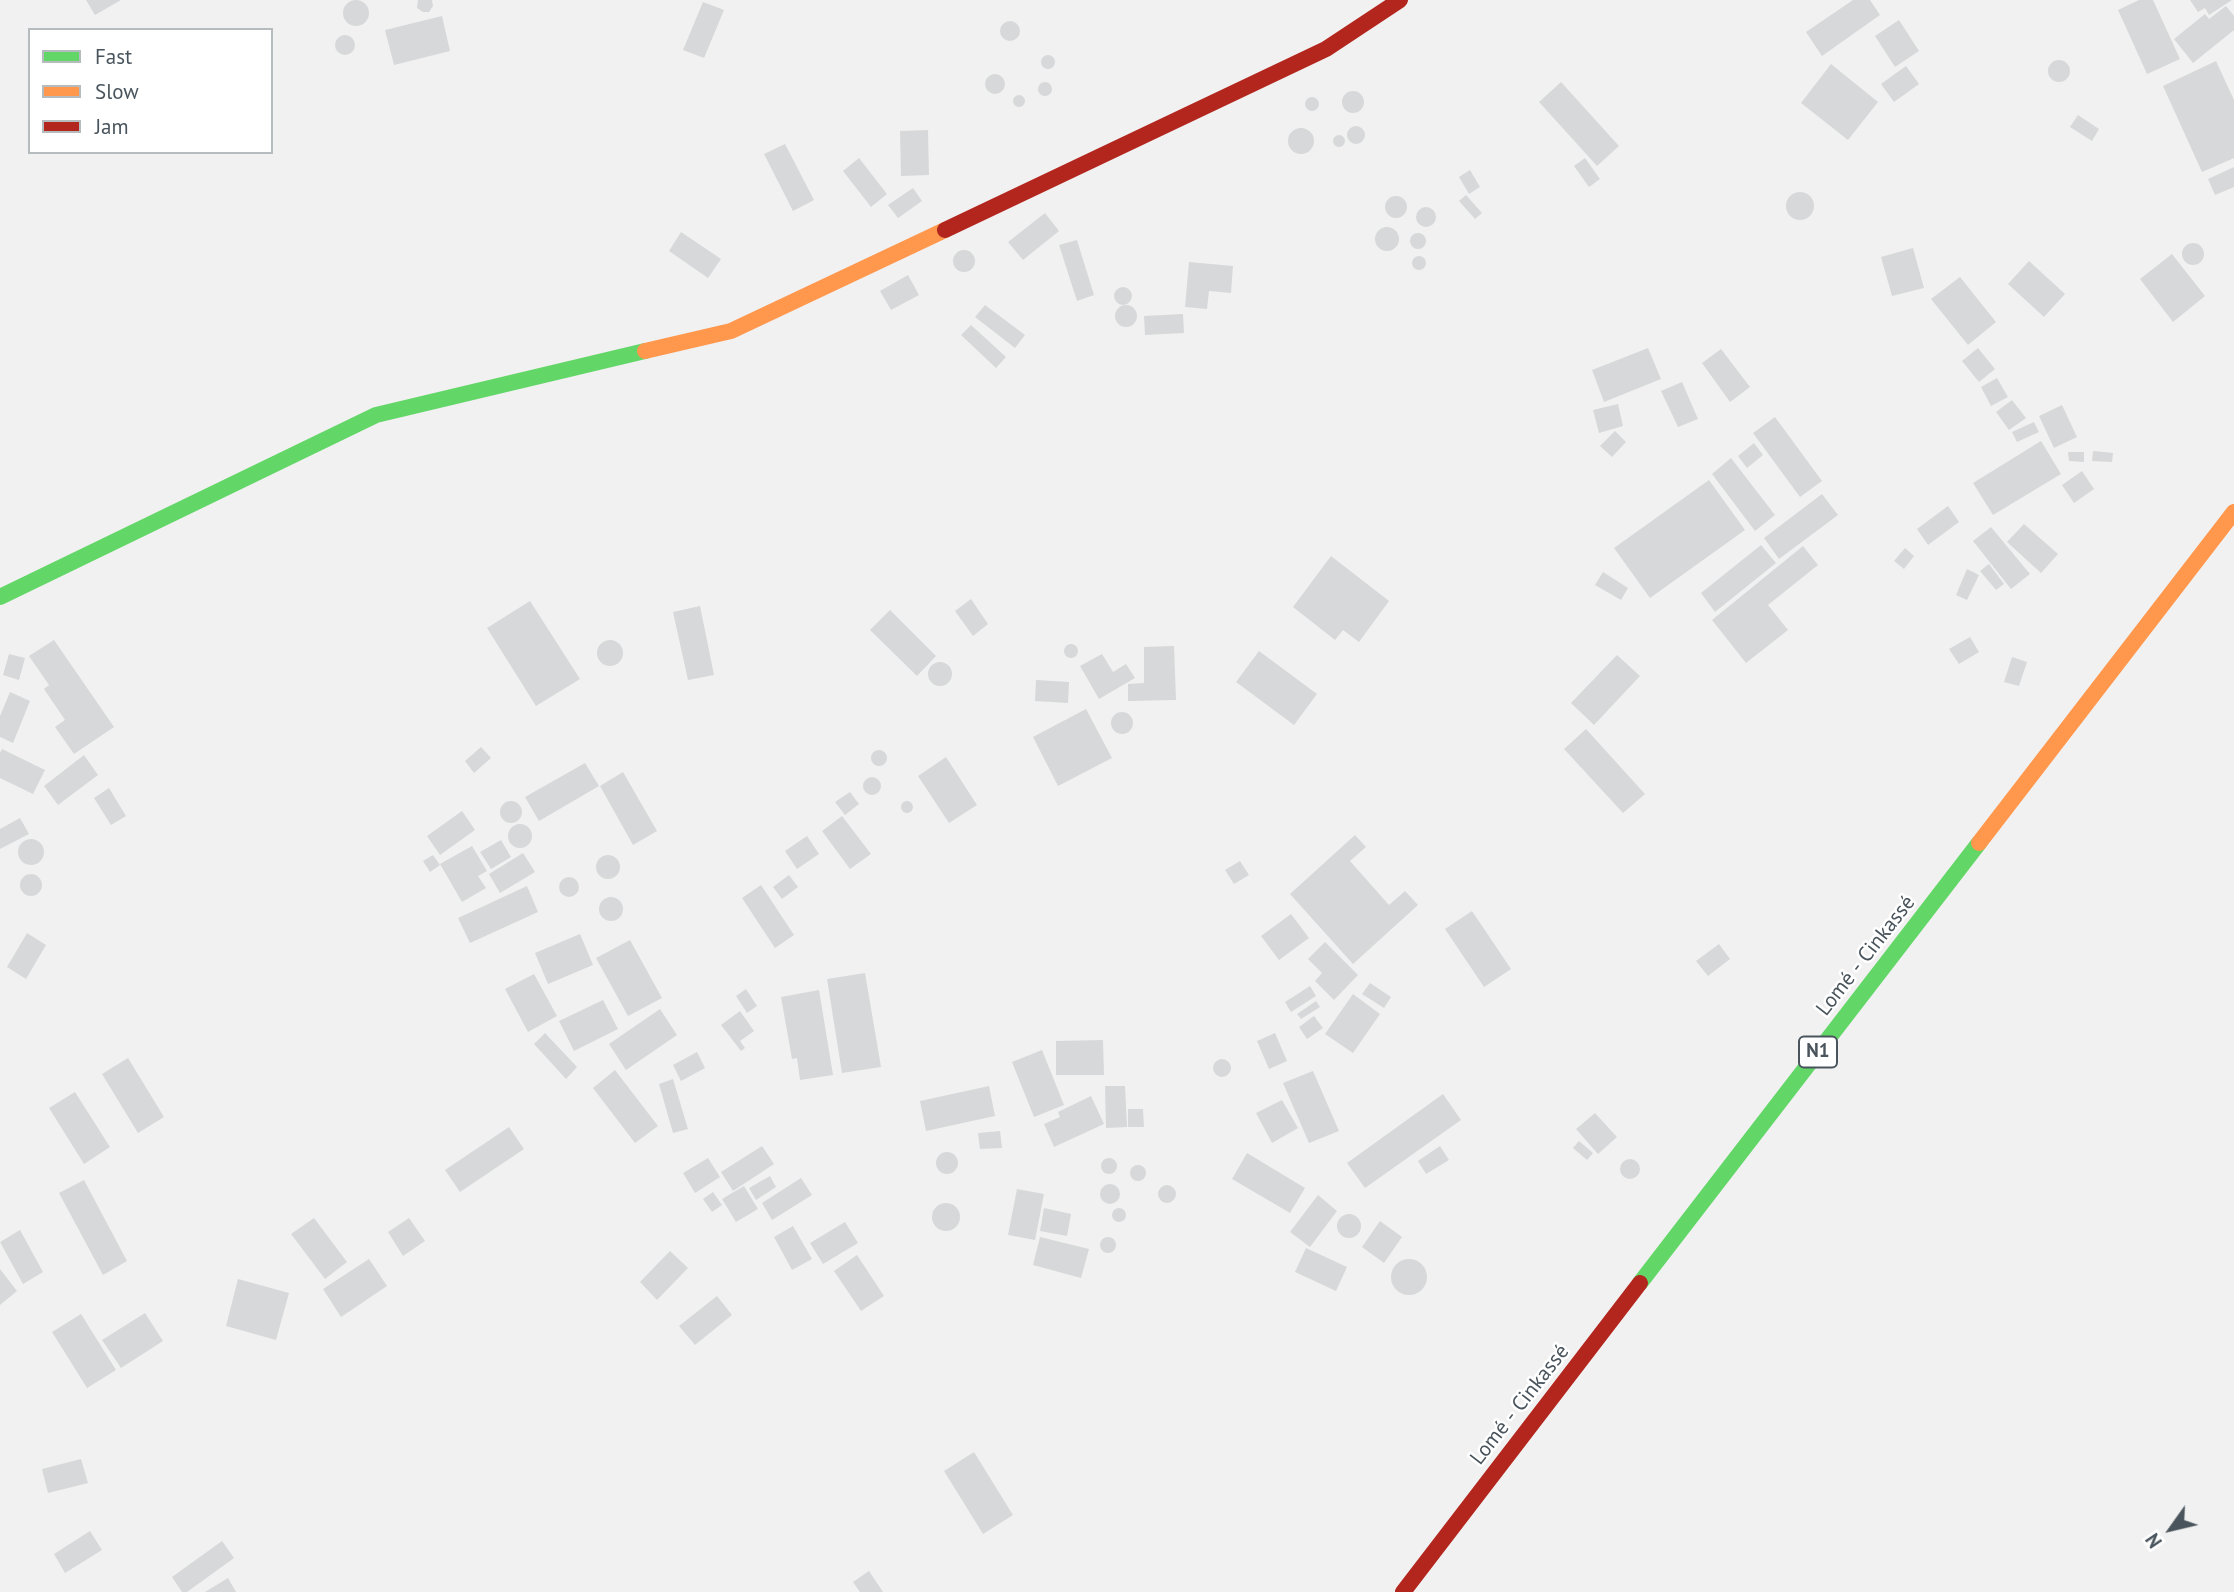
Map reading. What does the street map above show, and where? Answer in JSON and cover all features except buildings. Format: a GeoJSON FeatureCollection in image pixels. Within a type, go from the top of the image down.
{"type":"FeatureCollection","features":[{"type":"Feature","properties":{"kind":"main road"},"geometry":{"type":"LineString","coordinates":[[0,597],[376,415],[731,331],[1326,48],[1399,0]]}},
{"type":"Feature","properties":{"kind":"main road","name":"Lomé - Cinkassé"},"geometry":{"type":"LineString","coordinates":[[1403,1592],[2234,512]]}},
{"type":"Feature","properties":{"kind":"traffic: fast"},"geometry":{"type":"LineString","coordinates":[[0,597],[376,415],[645,351]]}},
{"type":"Feature","properties":{"kind":"traffic: fast"},"geometry":{"type":"LineString","coordinates":[[1640,1283],[1979,843]]}},
{"type":"Feature","properties":{"kind":"traffic: slow"},"geometry":{"type":"LineString","coordinates":[[645,351],[731,331],[945,230]]}},
{"type":"Feature","properties":{"kind":"traffic: slow"},"geometry":{"type":"LineString","coordinates":[[1979,843],[2234,512]]}},
{"type":"Feature","properties":{"kind":"traffic: jam"},"geometry":{"type":"LineString","coordinates":[[945,230],[1326,49],[1400,0]]}},
{"type":"Feature","properties":{"kind":"traffic: jam"},"geometry":{"type":"LineString","coordinates":[[1403,1592],[1640,1283]]}}]}
